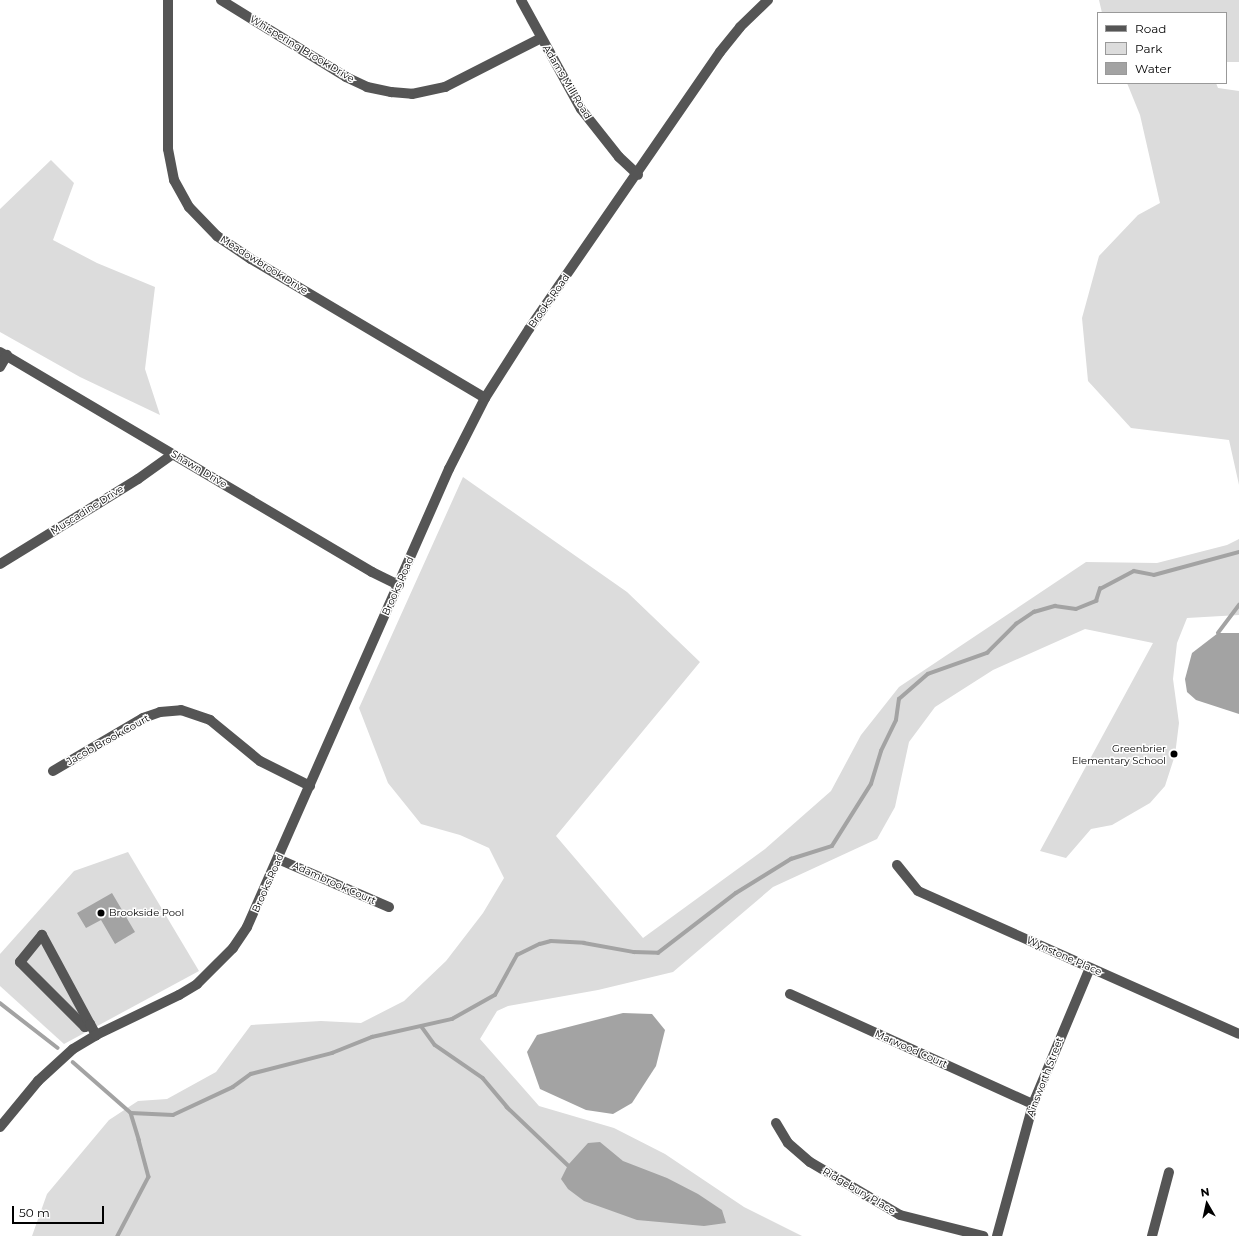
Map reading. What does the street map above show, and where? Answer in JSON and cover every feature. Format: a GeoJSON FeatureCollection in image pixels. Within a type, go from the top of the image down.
{"type":"FeatureCollection","features":[{"type":"Feature","properties":{"kind":"street","name":"Meadowbrook Drive"},"geometry":{"type":"LineString","coordinates":[[168,0],[168,149],[174,180],[189,207],[217,236],[251,259],[486,398]]}},
{"type":"Feature","properties":{"kind":"street","name":"Whispering Brook Drive"},"geometry":{"type":"LineString","coordinates":[[221,0],[346,77],[367,87],[397,93],[419,93],[445,87],[541,38]]}},
{"type":"Feature","properties":{"kind":"street","name":"Adams Mill Road"},"geometry":{"type":"LineString","coordinates":[[521,0],[581,108],[619,157],[638,175]]}},
{"type":"Feature","properties":{"kind":"street","name":"Brooks Road"},"geometry":{"type":"LineString","coordinates":[[0,1127],[56,1064],[73,1049],[96,1035],[179,995],[213,970],[247,928],[449,469],[486,398],[529,329],[638,175],[720,52],[740,27],[768,0]]}},
{"type":"Feature","properties":{"kind":"street"},"geometry":{"type":"LineString","coordinates":[[0,367],[3,353]]}},
{"type":"Feature","properties":{"kind":"street","name":"Shawn Drive"},"geometry":{"type":"LineString","coordinates":[[3,353],[372,572],[399,585]]}},
{"type":"Feature","properties":{"kind":"street","name":"Muscadine Drive"},"geometry":{"type":"LineString","coordinates":[[0,564],[138,478],[173,454]]}},
{"type":"Feature","properties":{"kind":"street","name":"Jacob Brook Court"},"geometry":{"type":"LineString","coordinates":[[53,772],[143,718],[160,712],[181,710],[210,720],[260,761],[310,786]]}},
{"type":"Feature","properties":{"kind":"street","name":"Adambrook Court"},"geometry":{"type":"LineString","coordinates":[[278,859],[389,907]]}},
{"type":"Feature","properties":{"kind":"street","name":"Wynstone Place"},"geometry":{"type":"LineString","coordinates":[[897,866],[918,891],[1239,1034]]}},
{"type":"Feature","properties":{"kind":"street"},"geometry":{"type":"LineString","coordinates":[[90,1024],[85,1027],[20,962],[42,935],[96,1035]]}},
{"type":"Feature","properties":{"kind":"street","name":"Ainsworth Street"},"geometry":{"type":"LineString","coordinates":[[997,1236],[1032,1104],[1090,968]]}},
{"type":"Feature","properties":{"kind":"street","name":"Marwood Court"},"geometry":{"type":"LineString","coordinates":[[790,994],[1032,1104]]}},
{"type":"Feature","properties":{"kind":"street","name":"Ridgebury Place"},"geometry":{"type":"LineString","coordinates":[[776,1123],[788,1143],[810,1162],[900,1215],[983,1236]]}},
{"type":"Feature","properties":{"kind":"street"},"geometry":{"type":"LineString","coordinates":[[1152,1236],[1169,1172]]}},
{"type":"Feature","properties":{"kind":"green space"},"geometry":{"type":"Polygon","coordinates":[[[1099,0],[1239,0],[1239,62],[1227,62],[1227,12],[1102,12],[1099,0]]]}},
{"type":"Feature","properties":{"kind":"green space"},"geometry":{"type":"Polygon","coordinates":[[[1127,84],[1216,84],[1218,88],[1239,91],[1239,485],[1229,440],[1131,428],[1088,381],[1082,318],[1099,256],[1138,215],[1160,203],[1140,115],[1127,84]]]}},
{"type":"Feature","properties":{"kind":"green space"},"geometry":{"type":"Polygon","coordinates":[[[51,160],[74,183],[53,240],[97,263],[155,287],[145,369],[160,415],[80,377],[0,332],[0,209],[51,160]]]}},
{"type":"Feature","properties":{"kind":"green space"},"geometry":{"type":"Polygon","coordinates":[[[463,477],[627,592],[700,662],[556,836],[643,938],[765,849],[831,791],[861,735],[899,687],[1086,562],[1157,563],[1227,545],[1239,539],[1239,615],[1187,618],[1177,643],[1173,679],[1179,723],[1175,755],[1165,786],[1150,803],[1112,825],[1091,829],[1066,858],[1040,851],[1153,643],[1085,629],[993,670],[935,707],[909,742],[895,807],[877,839],[773,887],[673,972],[598,990],[508,1006],[497,1011],[480,1039],[539,1106],[614,1128],[665,1154],[744,1207],[802,1236],[32,1236],[47,1194],[109,1120],[138,1101],[167,1099],[216,1072],[251,1025],[321,1021],[361,1023],[404,1001],[446,961],[483,913],[504,878],[489,848],[460,835],[421,824],[388,783],[359,708],[463,477]]]}},
{"type":"Feature","properties":{"kind":"green space","name":"Brookside Pool"},"geometry":{"type":"Polygon","coordinates":[[[128,852],[199,971],[64,1044],[0,986],[0,954],[74,871],[128,852]]]}},
{"type":"Feature","properties":{"kind":"water"},"geometry":{"type":"Polygon","coordinates":[[[1218,633],[1239,633],[1239,714],[1196,700],[1187,692],[1185,679],[1192,653],[1218,633]]]}},
{"type":"Feature","properties":{"kind":"water"},"geometry":{"type":"Polygon","coordinates":[[[112,893],[135,932],[115,944],[101,920],[86,928],[77,913],[112,893]]]}},
{"type":"Feature","properties":{"kind":"water"},"geometry":{"type":"Polygon","coordinates":[[[623,1013],[652,1014],[665,1030],[656,1066],[632,1103],[613,1114],[586,1110],[540,1089],[527,1052],[537,1035],[623,1013]]]}},
{"type":"Feature","properties":{"kind":"water"},"geometry":{"type":"Polygon","coordinates":[[[600,1142],[623,1161],[667,1178],[698,1194],[722,1210],[726,1223],[704,1226],[637,1220],[584,1201],[568,1189],[561,1179],[568,1165],[588,1143],[600,1142]]]}},
{"type":"Feature","properties":{"kind":"waterway"},"geometry":{"type":"LineString","coordinates":[[131,1113],[173,1115],[233,1087],[251,1074],[332,1053],[372,1037],[452,1019],[495,995],[517,955],[540,944],[551,941],[584,943],[634,952],[658,953],[736,893],[791,859],[832,846],[871,784],[881,751],[896,720],[899,699],[928,674],[987,653],[1016,624],[1034,612],[1055,606],[1076,609],[1096,601],[1100,589],[1134,571],[1154,575],[1239,552]]}},
{"type":"Feature","properties":{"kind":"waterway"},"geometry":{"type":"LineString","coordinates":[[1218,633],[1239,605]]}},
{"type":"Feature","properties":{"kind":"waterway"},"geometry":{"type":"LineString","coordinates":[[0,1003],[58,1048]]}},
{"type":"Feature","properties":{"kind":"waterway"},"geometry":{"type":"LineString","coordinates":[[422,1027],[435,1045],[483,1078],[507,1107],[568,1165]]}},
{"type":"Feature","properties":{"kind":"waterway"},"geometry":{"type":"LineString","coordinates":[[73,1062],[131,1113],[149,1177],[118,1236]]}},
{"type":"Feature","properties":{"kind":"place","name":"Greenbrier Elementary School"},"geometry":{"type":"Point","coordinates":[1174,754]}},
{"type":"Feature","properties":{"kind":"place","name":"Brookside Pool"},"geometry":{"type":"Point","coordinates":[101,913]}}]}
